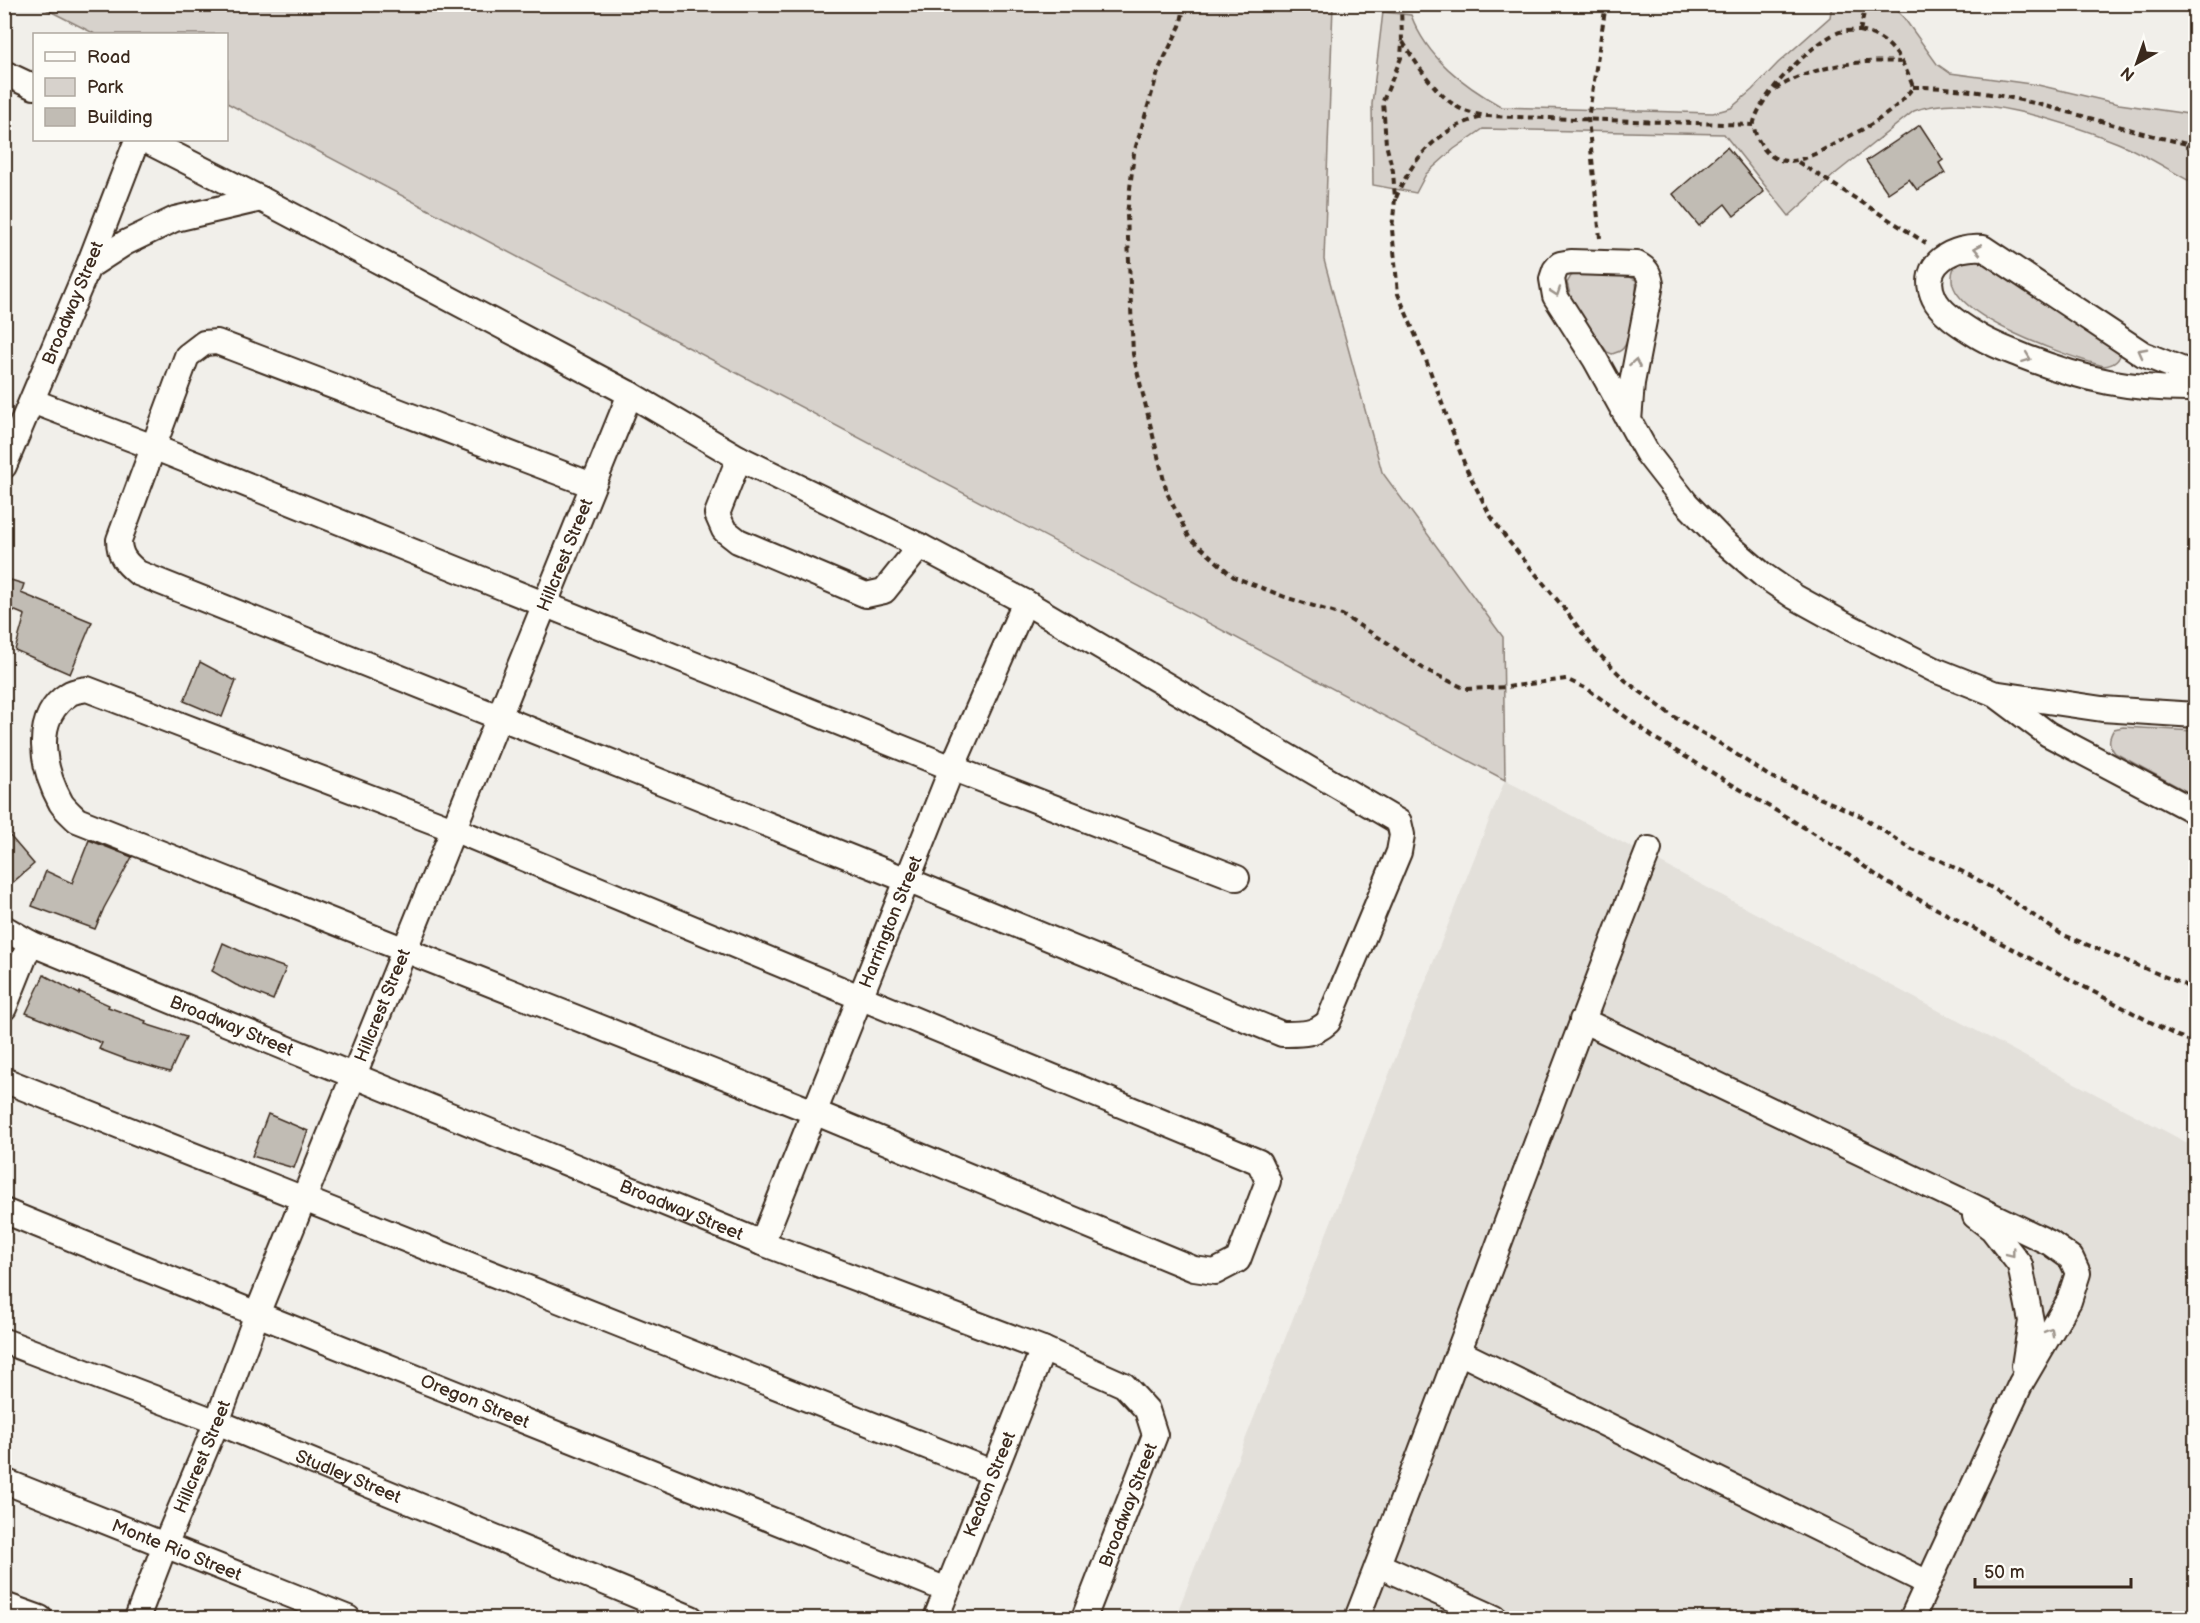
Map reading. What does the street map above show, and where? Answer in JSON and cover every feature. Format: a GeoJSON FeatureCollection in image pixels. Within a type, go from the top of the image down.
{"type":"FeatureCollection","features":[{"type":"Feature","properties":{"kind":"street"},"geometry":{"type":"LineString","coordinates":[[4,73],[33,87]]}},
{"type":"Feature","properties":{"kind":"street","name":"Broadway Street"},"geometry":{"type":"LineString","coordinates":[[4,466],[88,267],[137,141]]}},
{"type":"Feature","properties":{"kind":"street"},"geometry":{"type":"LineString","coordinates":[[148,141],[630,394],[739,458],[920,546],[1025,602],[1399,822],[1402,836],[1399,852],[1328,1022],[1320,1030],[1306,1035],[1282,1034],[907,880],[138,573],[122,557],[119,540],[187,356],[204,343],[217,342],[592,485]]}},
{"type":"Feature","properties":{"kind":"street"},"geometry":{"type":"LineString","coordinates":[[88,267],[125,243],[175,219],[261,199]]}},
{"type":"Feature","properties":{"kind":"street"},"geometry":{"type":"LineString","coordinates":[[2196,375],[2144,354],[1983,248],[1971,247],[1946,254],[1937,263],[1932,275],[1931,290],[1935,300],[1944,310],[1975,334],[2006,350],[2055,369],[2099,382],[2135,387],[2196,389]]}},
{"type":"Feature","properties":{"kind":"street"},"geometry":{"type":"LineString","coordinates":[[1629,421],[1632,383],[1652,284],[1650,275],[1646,268],[1637,264],[1571,262],[1560,264],[1552,279],[1555,296],[1595,359],[1629,421],[1647,453],[1686,503],[1721,539],[1763,575],[1795,597],[1844,624],[1935,670],[1993,693],[2102,709],[2196,715]]}},
{"type":"Feature","properties":{"kind":"street","name":"Hillcrest Street"},"geometry":{"type":"LineString","coordinates":[[137,1618],[165,1545],[218,1422],[257,1314],[630,394]]}},
{"type":"Feature","properties":{"kind":"street"},"geometry":{"type":"LineString","coordinates":[[32,401],[153,447],[543,606],[952,768],[1237,878]]}},
{"type":"Feature","properties":{"kind":"street"},"geometry":{"type":"LineString","coordinates":[[739,458],[717,514],[724,530],[738,542],[866,595],[884,591],[920,546]]}},
{"type":"Feature","properties":{"kind":"street","name":"Harrington Street"},"geometry":{"type":"LineString","coordinates":[[762,1243],[952,768],[1025,602]]}},
{"type":"Feature","properties":{"kind":"street"},"geometry":{"type":"LineString","coordinates":[[87,689],[453,829],[1259,1162],[1268,1181],[1238,1260],[1215,1272],[1194,1269],[814,1112],[405,948],[77,820],[62,805],[45,767],[44,729],[53,709],[70,693],[87,689]]}},
{"type":"Feature","properties":{"kind":"street"},"geometry":{"type":"LineString","coordinates":[[1993,693],[2048,734],[2196,812]]}},
{"type":"Feature","properties":{"kind":"street"},"geometry":{"type":"LineString","coordinates":[[1357,1618],[1582,1020],[1649,849]]}},
{"type":"Feature","properties":{"kind":"street","name":"Broadway Street"},"geometry":{"type":"LineString","coordinates":[[4,928],[30,943],[762,1243],[1043,1349],[1124,1385],[1147,1410],[1155,1434],[1084,1618]]}},
{"type":"Feature","properties":{"kind":"street"},"geometry":{"type":"LineString","coordinates":[[4,1008],[30,943]]}},
{"type":"Feature","properties":{"kind":"street"},"geometry":{"type":"LineString","coordinates":[[1582,1020],[2049,1243],[2071,1258],[2078,1273],[2068,1301],[2021,1383],[1912,1618]]}},
{"type":"Feature","properties":{"kind":"street"},"geometry":{"type":"LineString","coordinates":[[4,1080],[994,1473]]}},
{"type":"Feature","properties":{"kind":"street"},"geometry":{"type":"LineString","coordinates":[[1954,1198],[1992,1229],[2020,1264],[2031,1321],[2021,1383]]}},
{"type":"Feature","properties":{"kind":"street","name":"Oregon Street"},"geometry":{"type":"LineString","coordinates":[[4,1211],[947,1590]]}},
{"type":"Feature","properties":{"kind":"street","name":"Studley Street"},"geometry":{"type":"LineString","coordinates":[[4,1341],[218,1422],[691,1618]]}},
{"type":"Feature","properties":{"kind":"street","name":"Keaton Street"},"geometry":{"type":"LineString","coordinates":[[936,1618],[1043,1349]]}},
{"type":"Feature","properties":{"kind":"street"},"geometry":{"type":"LineString","coordinates":[[1459,1352],[1928,1583]]}},
{"type":"Feature","properties":{"kind":"street","name":"Monte Rio Street"},"geometry":{"type":"LineString","coordinates":[[4,1481],[348,1618]]}},
{"type":"Feature","properties":{"kind":"street"},"geometry":{"type":"LineString","coordinates":[[1378,1565],[1495,1618]]}},
{"type":"Feature","properties":{"kind":"street"},"geometry":{"type":"LineString","coordinates":[[4,1605],[40,1618]]}},
{"type":"Feature","properties":{"kind":"path"},"geometry":{"type":"LineString","coordinates":[[1185,4],[1180,26],[1159,69],[1134,153],[1127,215],[1133,354],[1167,494],[1189,537],[1234,577],[1285,597],[1342,615],[1388,643],[1424,669],[1466,689],[1507,687],[1566,679],[1590,690],[1656,739],[1839,849],[1886,882],[2175,1035],[2196,1043]]}},
{"type":"Feature","properties":{"kind":"path"},"geometry":{"type":"LineString","coordinates":[[1401,4],[1401,58],[1383,100],[1386,144],[1393,171],[1395,199],[1392,229],[1398,294],[1426,360],[1466,468],[1490,515],[1595,650],[1626,681],[1674,717],[1713,738],[1769,776],[1861,816],[1912,850],[1941,861],[1999,892],[2061,934],[2183,984],[2196,992]]}},
{"type":"Feature","properties":{"kind":"path"},"geometry":{"type":"LineString","coordinates":[[1600,238],[1588,119],[1606,4]]}},
{"type":"Feature","properties":{"kind":"path"},"geometry":{"type":"LineString","coordinates":[[1860,31],[1866,4]]}},
{"type":"Feature","properties":{"kind":"path"},"geometry":{"type":"LineString","coordinates":[[1912,87],[1908,73],[1890,45],[1874,34],[1860,31],[1838,32],[1817,46],[1793,67],[1770,92],[1758,110],[1753,125],[1766,153],[1777,158],[1798,162],[1926,243]]}},
{"type":"Feature","properties":{"kind":"path"},"geometry":{"type":"LineString","coordinates":[[1402,42],[1415,63],[1447,99],[1466,112],[1487,116],[1753,125]]}},
{"type":"Feature","properties":{"kind":"path"},"geometry":{"type":"LineString","coordinates":[[1770,92],[1794,78],[1831,68],[1877,60],[1900,62]]}},
{"type":"Feature","properties":{"kind":"path"},"geometry":{"type":"LineString","coordinates":[[1912,87],[1962,89],[2001,96],[2196,146]]}},
{"type":"Feature","properties":{"kind":"path"},"geometry":{"type":"LineString","coordinates":[[1798,162],[1878,121],[1905,97],[1912,87]]}},
{"type":"Feature","properties":{"kind":"path"},"geometry":{"type":"LineString","coordinates":[[1395,199],[1406,173],[1443,135],[1464,121],[1487,116]]}},
{"type":"Feature","properties":{"kind":"path"},"geometry":{"type":"LineString","coordinates":[[2186,144],[2196,153]]}},
{"type":"Feature","properties":{"kind":"shaded area"},"geometry":{"type":"Polygon","coordinates":[[[1505,780],[2195,1147],[2195,1618],[1175,1618],[1505,780]]]}},
{"type":"Feature","properties":{"kind":"green space"},"geometry":{"type":"Polygon","coordinates":[[[1890,4],[1904,18],[1937,64],[1950,73],[2038,85],[2119,104],[2195,115],[2195,184],[2128,147],[2072,126],[2017,111],[1961,104],[1936,105],[1914,111],[1835,174],[1789,216],[1724,134],[1483,129],[1454,149],[1426,174],[1416,193],[1373,185],[1372,104],[1383,12],[1411,15],[1426,44],[1448,69],[1460,80],[1502,107],[1713,113],[1731,108],[1752,90],[1778,63],[1830,17],[1832,5],[1890,4]]]}},
{"type":"Feature","properties":{"kind":"green space"},"geometry":{"type":"Polygon","coordinates":[[[38,5],[1333,5],[1324,260],[1382,472],[1503,637],[1505,780],[228,104],[228,33],[93,33],[38,5]]]}},
{"type":"Feature","properties":{"kind":"green space"},"geometry":{"type":"Polygon","coordinates":[[[1977,255],[2121,351],[2118,360],[2104,366],[2066,354],[2015,334],[1970,307],[1956,292],[1952,275],[1958,263],[1977,255]]]}},
{"type":"Feature","properties":{"kind":"green space"},"geometry":{"type":"Polygon","coordinates":[[[1578,273],[1630,277],[1636,280],[1631,325],[1624,347],[1620,351],[1612,354],[1607,352],[1572,302],[1567,283],[1571,276],[1578,273]]]}},
{"type":"Feature","properties":{"kind":"green space"},"geometry":{"type":"Polygon","coordinates":[[[2123,727],[2195,731],[2195,796],[2115,753],[2110,744],[2111,736],[2114,729],[2123,727]]]}},
{"type":"Feature","properties":{"kind":"building"},"geometry":{"type":"Polygon","coordinates":[[[1920,125],[1943,160],[1939,163],[1945,173],[1917,190],[1909,179],[1888,193],[1866,161],[1920,125]]]}},
{"type":"Feature","properties":{"kind":"building"},"geometry":{"type":"Polygon","coordinates":[[[1727,147],[1764,192],[1734,216],[1725,204],[1699,226],[1673,194],[1727,147]]]}},
{"type":"Feature","properties":{"kind":"building"},"geometry":{"type":"Polygon","coordinates":[[[4,578],[24,584],[21,593],[92,622],[70,674],[15,650],[25,615],[13,610],[4,631],[4,578]]]}},
{"type":"Feature","properties":{"kind":"building"},"geometry":{"type":"Polygon","coordinates":[[[200,662],[236,681],[222,717],[184,701],[200,662]]]}},
{"type":"Feature","properties":{"kind":"building"},"geometry":{"type":"Polygon","coordinates":[[[4,829],[34,864],[4,890],[4,829]]]}},
{"type":"Feature","properties":{"kind":"building"},"geometry":{"type":"Polygon","coordinates":[[[89,840],[132,857],[95,929],[32,906],[46,871],[72,883],[89,840]]]}},
{"type":"Feature","properties":{"kind":"building"},"geometry":{"type":"Polygon","coordinates":[[[223,943],[286,968],[273,1000],[236,985],[212,971],[223,943]]]}},
{"type":"Feature","properties":{"kind":"building"},"geometry":{"type":"Polygon","coordinates":[[[44,975],[79,994],[80,992],[109,1005],[108,1007],[146,1021],[145,1024],[186,1037],[170,1072],[99,1049],[102,1043],[26,1013],[44,975]]]}},
{"type":"Feature","properties":{"kind":"building"},"geometry":{"type":"Polygon","coordinates":[[[268,1114],[308,1131],[294,1168],[252,1156],[268,1114]]]}}]}
